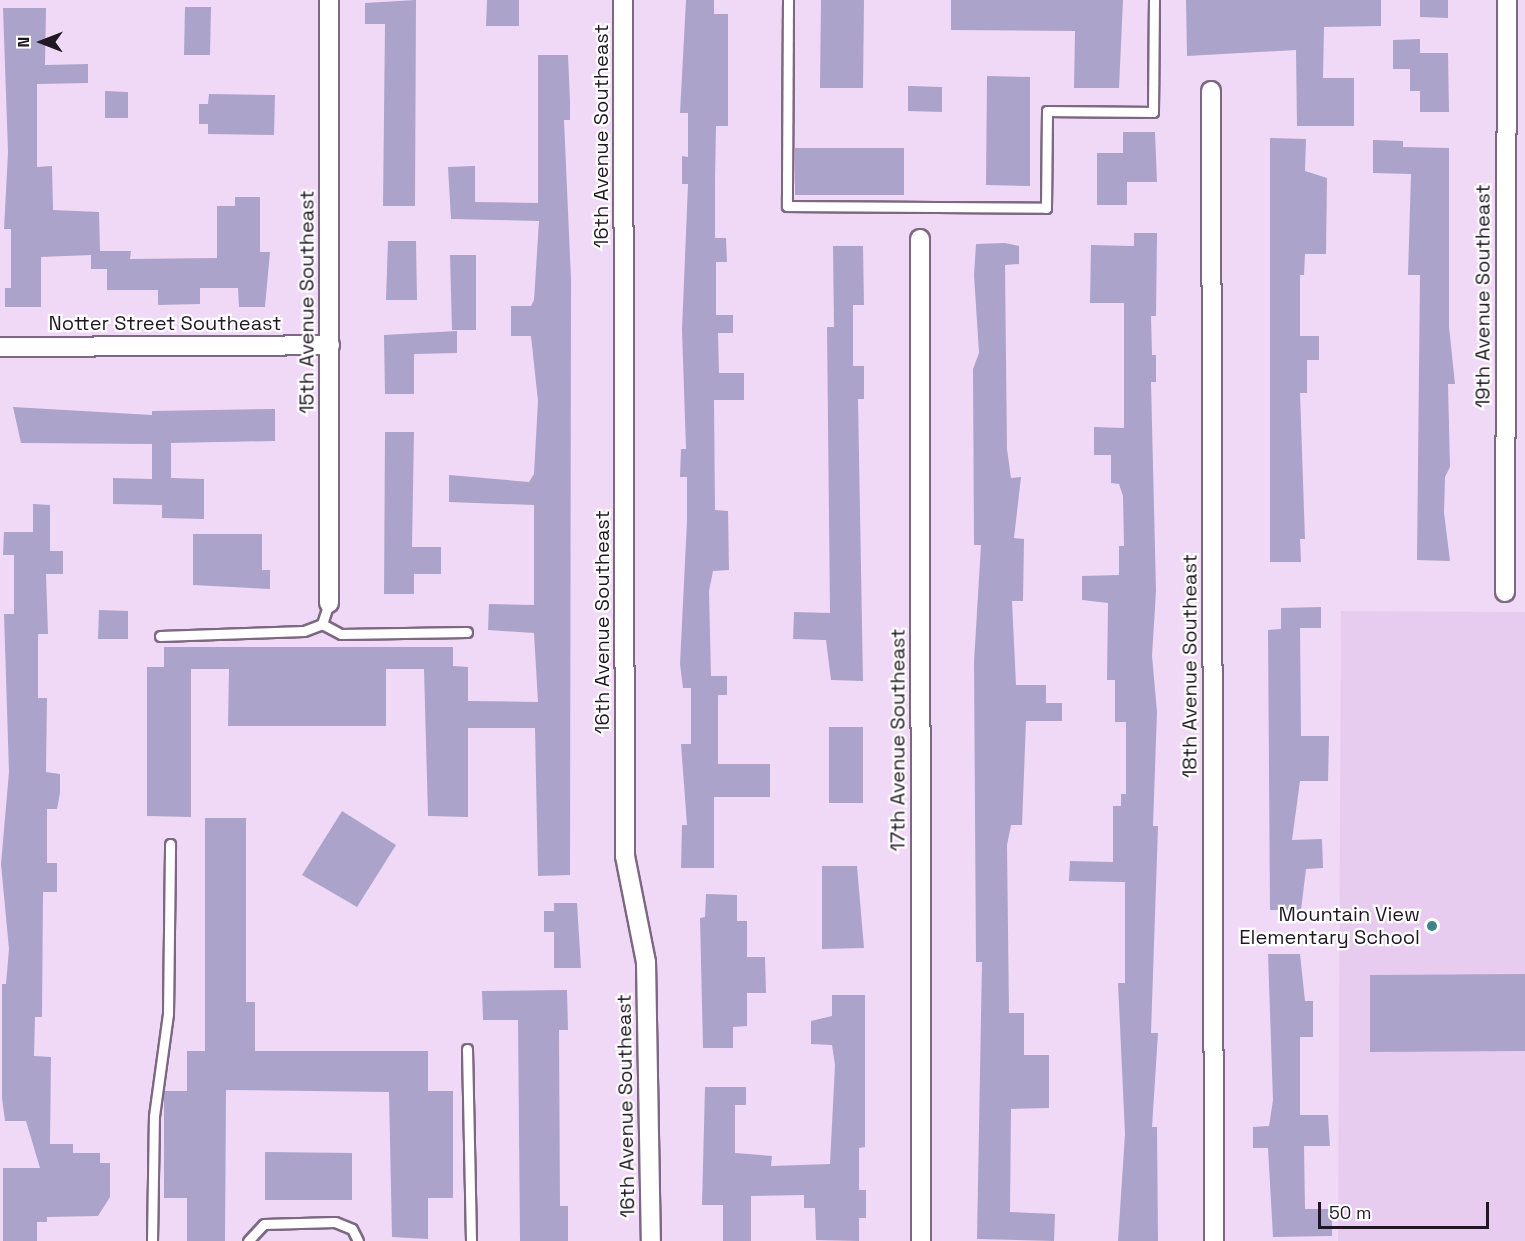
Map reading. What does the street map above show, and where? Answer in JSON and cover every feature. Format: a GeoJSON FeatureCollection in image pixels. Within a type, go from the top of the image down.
{"type":"FeatureCollection","features":[{"type":"Feature","properties":{"kind":"street","name":"15th Avenue Southeast"},"geometry":{"type":"LineString","coordinates":[[328,0],[329,603]]}},
{"type":"Feature","properties":{"kind":"street","name":"16th Avenue Southeast"},"geometry":{"type":"LineString","coordinates":[[623,0],[625,856],[646,962],[651,1241]]}},
{"type":"Feature","properties":{"kind":"street","name":"19th Avenue Southeast"},"geometry":{"type":"LineString","coordinates":[[1505,592],[1507,0]]}},
{"type":"Feature","properties":{"kind":"street","name":"18th Avenue Southeast"},"geometry":{"type":"LineString","coordinates":[[1211,91],[1214,1241]]}},
{"type":"Feature","properties":{"kind":"street","name":"17th Avenue Southeast"},"geometry":{"type":"LineString","coordinates":[[920,239],[921,1241]]}},
{"type":"Feature","properties":{"kind":"street","name":"Notter Street Southeast"},"geometry":{"type":"LineString","coordinates":[[0,346],[330,345]]}},
{"type":"Feature","properties":{"kind":"lane"},"geometry":{"type":"LineString","coordinates":[[788,0],[786,206],[1046,208],[1047,111],[1153,112],[1154,0]]}},
{"type":"Feature","properties":{"kind":"lane"},"geometry":{"type":"LineString","coordinates":[[322,624],[329,603]]}},
{"type":"Feature","properties":{"kind":"lane"},"geometry":{"type":"LineString","coordinates":[[322,624],[340,634],[467,632]]}},
{"type":"Feature","properties":{"kind":"lane"},"geometry":{"type":"LineString","coordinates":[[160,636],[304,631],[322,624]]}},
{"type":"Feature","properties":{"kind":"lane"},"geometry":{"type":"LineString","coordinates":[[152,1241],[154,1116],[168,1014],[170,844]]}},
{"type":"Feature","properties":{"kind":"lane"},"geometry":{"type":"LineString","coordinates":[[467,1049],[471,1241]]}},
{"type":"Feature","properties":{"kind":"lane"},"geometry":{"type":"LineString","coordinates":[[248,1241],[264,1224],[335,1222],[352,1229],[358,1241]]}},
{"type":"Feature","properties":{"kind":"shaded area","name":"Mountain View Elementary School"},"geometry":{"type":"Polygon","coordinates":[[[1341,611],[1525,612],[1525,1241],[1338,1241],[1341,611]]]}},
{"type":"Feature","properties":{"kind":"building"},"geometry":{"type":"Polygon","coordinates":[[[416,0],[415,206],[383,206],[385,24],[365,24],[365,3],[416,0]]]}},
{"type":"Feature","properties":{"kind":"building"},"geometry":{"type":"Polygon","coordinates":[[[487,0],[519,0],[519,26],[486,26],[487,0]]]}},
{"type":"Feature","properties":{"kind":"building"},"geometry":{"type":"Polygon","coordinates":[[[686,0],[714,0],[714,14],[728,14],[728,126],[716,126],[715,181],[715,238],[726,238],[727,262],[716,262],[716,315],[733,315],[733,333],[718,333],[719,373],[744,373],[744,400],[714,400],[715,510],[728,511],[729,570],[713,571],[709,591],[711,676],[727,676],[727,695],[718,695],[718,764],[770,764],[770,797],[714,797],[714,868],[681,868],[682,825],[687,825],[681,744],[691,744],[691,688],[683,688],[680,664],[687,521],[687,477],[680,477],[681,449],[686,449],[682,330],[688,184],[682,184],[682,156],[688,157],[688,113],[680,113],[686,0]]]}},
{"type":"Feature","properties":{"kind":"building"},"geometry":{"type":"Polygon","coordinates":[[[821,0],[864,0],[863,88],[820,88],[821,0]]]}},
{"type":"Feature","properties":{"kind":"building"},"geometry":{"type":"Polygon","coordinates":[[[951,0],[1123,0],[1119,88],[1074,88],[1075,31],[951,30],[951,0]]]}},
{"type":"Feature","properties":{"kind":"building"},"geometry":{"type":"Polygon","coordinates":[[[1186,0],[1381,0],[1381,26],[1324,27],[1323,78],[1354,78],[1354,126],[1297,126],[1296,50],[1187,56],[1186,0]]]}},
{"type":"Feature","properties":{"kind":"building"},"geometry":{"type":"Polygon","coordinates":[[[1420,0],[1448,0],[1448,18],[1420,17],[1420,0]]]}},
{"type":"Feature","properties":{"kind":"building"},"geometry":{"type":"Polygon","coordinates":[[[185,7],[211,7],[210,55],[184,55],[185,7]]]}},
{"type":"Feature","properties":{"kind":"building"},"geometry":{"type":"Polygon","coordinates":[[[3,8],[46,8],[45,65],[88,64],[88,83],[37,84],[37,167],[52,166],[53,210],[99,212],[100,251],[131,251],[130,259],[217,258],[217,206],[235,206],[235,197],[260,197],[260,252],[270,252],[265,307],[239,307],[238,288],[200,288],[200,304],[158,305],[158,290],[107,290],[107,269],[91,269],[91,255],[41,257],[41,307],[5,307],[5,288],[11,288],[11,229],[4,229],[8,152],[3,8]]]}},
{"type":"Feature","properties":{"kind":"building"},"geometry":{"type":"Polygon","coordinates":[[[1420,39],[1420,53],[1448,53],[1449,112],[1420,112],[1420,91],[1410,91],[1410,69],[1393,69],[1393,40],[1420,39]]]}},
{"type":"Feature","properties":{"kind":"building"},"geometry":{"type":"Polygon","coordinates":[[[538,55],[568,55],[570,101],[570,120],[564,120],[571,279],[570,875],[538,876],[535,728],[468,728],[468,817],[428,816],[424,669],[386,669],[386,726],[228,726],[229,669],[191,669],[191,817],[147,816],[147,667],[164,667],[164,647],[453,647],[453,666],[468,667],[468,701],[538,702],[534,633],[488,630],[489,604],[534,605],[534,505],[449,502],[449,475],[529,482],[534,474],[538,401],[531,336],[511,336],[511,306],[531,306],[534,300],[539,221],[451,219],[448,167],[475,166],[475,202],[538,203],[538,55]]]}},
{"type":"Feature","properties":{"kind":"building"},"geometry":{"type":"Polygon","coordinates":[[[987,76],[1030,77],[1030,186],[986,185],[987,76]]]}},
{"type":"Feature","properties":{"kind":"building"},"geometry":{"type":"Polygon","coordinates":[[[908,86],[942,87],[942,112],[908,111],[908,86]]]}},
{"type":"Feature","properties":{"kind":"building"},"geometry":{"type":"Polygon","coordinates":[[[105,91],[128,92],[128,118],[105,118],[105,91]]]}},
{"type":"Feature","properties":{"kind":"building"},"geometry":{"type":"Polygon","coordinates":[[[209,94],[275,95],[274,135],[208,134],[208,124],[199,124],[199,104],[208,104],[209,94]]]}},
{"type":"Feature","properties":{"kind":"building"},"geometry":{"type":"Polygon","coordinates":[[[1123,132],[1155,132],[1157,182],[1127,182],[1127,205],[1097,205],[1097,153],[1123,153],[1123,132]]]}},
{"type":"Feature","properties":{"kind":"building"},"geometry":{"type":"Polygon","coordinates":[[[1270,138],[1306,139],[1305,171],[1327,178],[1326,254],[1305,254],[1304,275],[1300,275],[1300,336],[1319,336],[1319,360],[1307,360],[1307,393],[1300,393],[1305,539],[1300,539],[1301,562],[1270,562],[1270,138]]]}},
{"type":"Feature","properties":{"kind":"building"},"geometry":{"type":"Polygon","coordinates":[[[1373,140],[1403,141],[1403,147],[1449,148],[1449,327],[1455,384],[1448,384],[1450,467],[1445,477],[1444,513],[1450,561],[1417,560],[1420,275],[1408,275],[1411,174],[1373,173],[1373,140]]]}},
{"type":"Feature","properties":{"kind":"building"},"geometry":{"type":"Polygon","coordinates":[[[795,148],[904,148],[904,195],[795,195],[795,148]]]}},
{"type":"Feature","properties":{"kind":"building"},"geometry":{"type":"Polygon","coordinates":[[[1134,233],[1157,233],[1156,316],[1151,316],[1152,355],[1156,355],[1156,382],[1151,382],[1156,591],[1152,656],[1157,712],[1153,826],[1158,826],[1151,1033],[1158,1033],[1152,1127],[1157,1127],[1158,1241],[1118,1241],[1125,1134],[1118,983],[1125,983],[1125,882],[1069,881],[1070,861],[1113,862],[1113,806],[1121,806],[1121,794],[1126,794],[1126,722],[1115,722],[1115,680],[1107,680],[1108,603],[1082,600],[1082,576],[1119,575],[1119,546],[1124,546],[1123,496],[1119,484],[1111,483],[1111,455],[1094,455],[1094,427],[1124,428],[1124,303],[1090,303],[1091,245],[1134,246],[1134,233]]]}},
{"type":"Feature","properties":{"kind":"building"},"geometry":{"type":"Polygon","coordinates":[[[388,241],[416,241],[417,300],[386,300],[388,241]]]}},
{"type":"Feature","properties":{"kind":"building"},"geometry":{"type":"Polygon","coordinates":[[[1005,243],[1019,246],[1019,264],[1005,265],[1007,449],[1011,478],[1021,477],[1014,538],[1024,539],[1023,601],[1012,601],[1016,685],[1046,685],[1046,703],[1062,703],[1062,721],[1026,721],[1022,825],[1011,825],[1007,845],[1009,1013],[1024,1013],[1024,1055],[1049,1055],[1049,1108],[1011,1109],[1010,1212],[1055,1214],[1054,1241],[977,1239],[982,962],[976,962],[974,662],[981,545],[974,545],[973,369],[979,353],[974,275],[976,244],[1005,243]]]}},
{"type":"Feature","properties":{"kind":"building"},"geometry":{"type":"Polygon","coordinates":[[[833,246],[863,246],[864,305],[853,305],[853,366],[864,366],[864,399],[858,399],[863,681],[831,680],[826,640],[793,639],[794,612],[830,613],[827,327],[834,327],[833,246]]]}},
{"type":"Feature","properties":{"kind":"building"},"geometry":{"type":"Polygon","coordinates":[[[450,255],[476,255],[476,330],[452,330],[450,255]]]}},
{"type":"Feature","properties":{"kind":"building"},"geometry":{"type":"Polygon","coordinates":[[[457,331],[457,353],[414,354],[414,394],[385,394],[384,335],[457,331]]]}},
{"type":"Feature","properties":{"kind":"building"},"geometry":{"type":"Polygon","coordinates":[[[13,407],[152,415],[152,411],[275,409],[275,441],[171,443],[171,478],[204,479],[204,519],[162,518],[162,505],[113,504],[113,478],[152,479],[152,444],[21,443],[13,407]]]}},
{"type":"Feature","properties":{"kind":"building"},"geometry":{"type":"Polygon","coordinates":[[[385,432],[414,432],[412,547],[441,547],[441,574],[414,574],[414,594],[384,594],[385,432]]]}},
{"type":"Feature","properties":{"kind":"building"},"geometry":{"type":"Polygon","coordinates":[[[33,504],[50,505],[50,551],[63,551],[63,574],[46,574],[48,634],[38,634],[38,698],[47,698],[46,772],[60,774],[60,793],[57,809],[47,809],[47,863],[57,863],[57,892],[43,892],[42,1017],[35,1017],[34,1056],[51,1057],[50,1144],[73,1144],[73,1153],[100,1153],[100,1163],[110,1163],[110,1197],[98,1216],[47,1217],[47,1222],[37,1222],[37,1241],[3,1241],[3,1168],[40,1168],[26,1121],[5,1121],[2,1098],[2,984],[6,984],[9,949],[1,864],[9,772],[4,614],[14,614],[14,555],[3,555],[4,532],[33,532],[33,504]]]}},
{"type":"Feature","properties":{"kind":"building"},"geometry":{"type":"Polygon","coordinates":[[[193,534],[262,534],[262,570],[270,570],[270,589],[193,585],[193,534]]]}},
{"type":"Feature","properties":{"kind":"building"},"geometry":{"type":"Polygon","coordinates":[[[1321,607],[1321,628],[1300,628],[1301,736],[1329,736],[1328,781],[1300,781],[1292,840],[1322,839],[1323,868],[1306,869],[1301,910],[1270,910],[1268,630],[1281,629],[1281,608],[1321,607]]]}},
{"type":"Feature","properties":{"kind":"building"},"geometry":{"type":"Polygon","coordinates":[[[99,610],[128,611],[128,639],[98,639],[99,610]]]}},
{"type":"Feature","properties":{"kind":"building"},"geometry":{"type":"Polygon","coordinates":[[[829,727],[863,727],[863,803],[829,803],[829,727]]]}},
{"type":"Feature","properties":{"kind":"building"},"geometry":{"type":"Polygon","coordinates":[[[342,811],[396,845],[357,907],[302,875],[342,811]]]}},
{"type":"Feature","properties":{"kind":"building"},"geometry":{"type":"Polygon","coordinates":[[[205,818],[246,818],[246,1002],[255,1002],[255,1051],[428,1051],[428,1091],[453,1091],[453,1198],[428,1198],[428,1239],[392,1237],[389,1092],[226,1090],[225,1241],[187,1241],[187,1198],[164,1198],[164,1091],[187,1091],[187,1051],[205,1051],[205,818]]]}},
{"type":"Feature","properties":{"kind":"building"},"geometry":{"type":"Polygon","coordinates":[[[822,866],[857,866],[864,948],[822,949],[822,866]]]}},
{"type":"Feature","properties":{"kind":"building"},"geometry":{"type":"Polygon","coordinates":[[[706,894],[737,895],[737,921],[747,921],[747,957],[765,957],[766,993],[747,993],[747,1026],[733,1027],[733,1048],[703,1048],[700,918],[705,917],[706,894]]]}},
{"type":"Feature","properties":{"kind":"building"},"geometry":{"type":"Polygon","coordinates":[[[554,903],[577,903],[581,968],[554,968],[554,932],[544,932],[544,911],[554,911],[554,903]]]}},
{"type":"Feature","properties":{"kind":"building"},"geometry":{"type":"Polygon","coordinates":[[[1268,954],[1300,954],[1305,1001],[1313,1001],[1313,1037],[1300,1037],[1300,1115],[1328,1115],[1330,1146],[1304,1146],[1305,1209],[1332,1209],[1332,1236],[1273,1237],[1268,1148],[1253,1148],[1253,1127],[1269,1126],[1273,1100],[1268,954]]]}},
{"type":"Feature","properties":{"kind":"building"},"geometry":{"type":"Polygon","coordinates":[[[1525,974],[1525,1051],[1370,1052],[1370,975],[1525,974]]]}},
{"type":"Feature","properties":{"kind":"building"},"geometry":{"type":"Polygon","coordinates":[[[567,990],[568,1030],[559,1030],[560,1206],[568,1206],[568,1241],[520,1241],[518,1020],[483,1020],[482,991],[567,990]]]}},
{"type":"Feature","properties":{"kind":"building"},"geometry":{"type":"Polygon","coordinates":[[[832,995],[865,995],[865,1147],[859,1148],[859,1190],[866,1190],[866,1218],[859,1218],[859,1241],[816,1240],[815,1208],[804,1208],[804,1195],[751,1196],[751,1241],[723,1241],[723,1205],[702,1205],[705,1087],[746,1087],[746,1105],[735,1105],[735,1153],[772,1156],[771,1166],[830,1164],[835,1065],[832,1045],[811,1044],[811,1021],[832,1016],[832,995]]]}},
{"type":"Feature","properties":{"kind":"building"},"geometry":{"type":"Polygon","coordinates":[[[265,1152],[352,1153],[352,1200],[265,1200],[265,1152]]]}},
{"type":"Feature","properties":{"kind":"place","name":"Mountain View Elementary School"},"geometry":{"type":"Point","coordinates":[1432,926]}}]}
